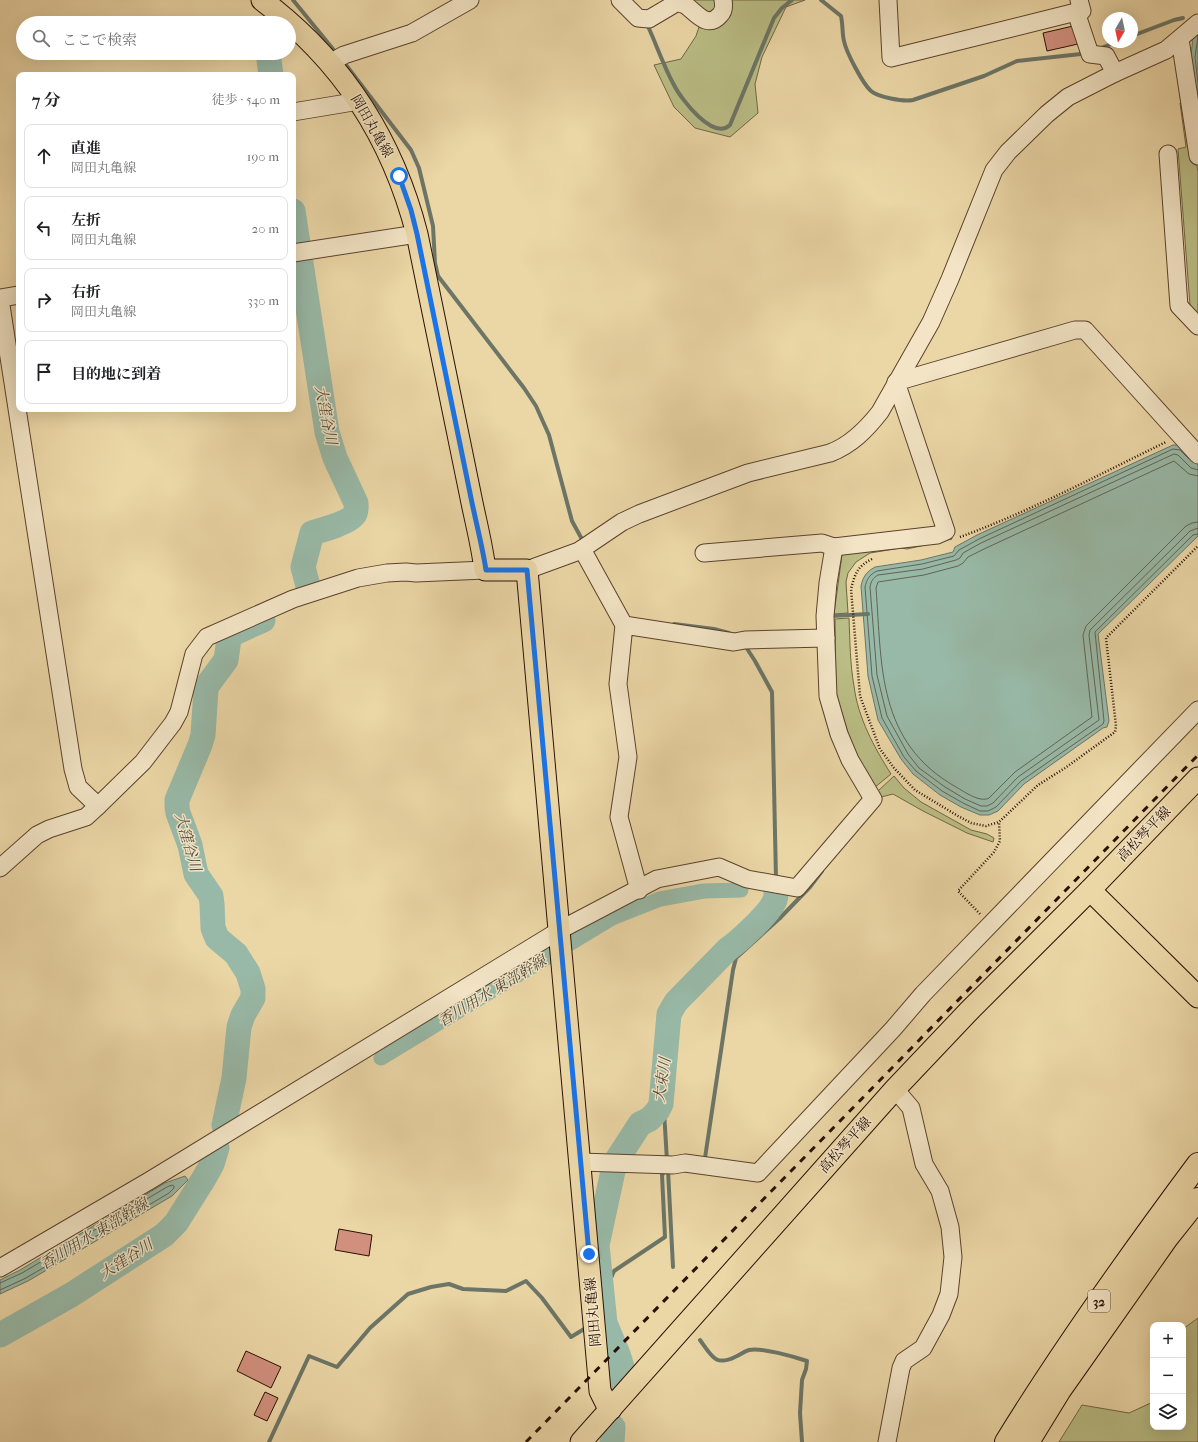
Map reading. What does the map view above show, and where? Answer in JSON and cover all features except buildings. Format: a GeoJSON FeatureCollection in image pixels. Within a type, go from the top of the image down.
{"type":"FeatureCollection","features":[{"type":"Feature","properties":{"kind":"highway","name":"32"},"geometry":{"type":"LineString","coordinates":[[1006,1442],[1044,1381],[1154,1223],[1198,1164]]}},
{"type":"Feature","properties":{"kind":"highway","name":"32"},"geometry":{"type":"LineString","coordinates":[[1028,1442],[1065,1383],[1167,1238],[1198,1200]]}},
{"type":"Feature","properties":{"kind":"main road","name":"岡田丸亀線"},"geometry":{"type":"LineString","coordinates":[[262,0],[282,16]]}},
{"type":"Feature","properties":{"kind":"main road","name":"岡田丸亀線"},"geometry":{"type":"LineString","coordinates":[[296,27],[337,59],[359,101],[379,134],[399,176],[411,210],[486,570]]}},
{"type":"Feature","properties":{"kind":"main road"},"geometry":{"type":"LineString","coordinates":[[486,570],[527,570]]}},
{"type":"Feature","properties":{"kind":"main road","name":"岡田丸亀線"},"geometry":{"type":"LineString","coordinates":[[527,570],[600,1391],[607,1405],[611,1409]]}},
{"type":"Feature","properties":{"kind":"main road","name":"高松琴平線"},"geometry":{"type":"LineString","coordinates":[[611,1409],[895,1089],[968,1012],[1090,890],[1198,778]]}},
{"type":"Feature","properties":{"kind":"main road"},"geometry":{"type":"LineString","coordinates":[[1090,890],[1198,997]]}},
{"type":"Feature","properties":{"kind":"main road"},"geometry":{"type":"LineString","coordinates":[[582,1442],[611,1409]]}},
{"type":"Feature","properties":{"kind":"street"},"geometry":{"type":"LineString","coordinates":[[337,59],[412,33],[470,0]]}},
{"type":"Feature","properties":{"kind":"street"},"geometry":{"type":"LineString","coordinates":[[620,0],[638,18],[645,18],[676,3],[687,6],[700,19],[708,21],[715,20],[723,11],[723,0]]}},
{"type":"Feature","properties":{"kind":"street"},"geometry":{"type":"LineString","coordinates":[[888,0],[891,58],[1077,6],[1090,54],[1106,56],[1115,73]]}},
{"type":"Feature","properties":{"kind":"street"},"geometry":{"type":"LineString","coordinates":[[527,570],[585,547],[622,522],[639,514],[748,473],[830,454],[851,442],[880,412],[931,322],[994,170],[1008,152],[1047,114],[1068,97],[1115,73],[1166,50],[1198,24]]}},
{"type":"Feature","properties":{"kind":"street"},"geometry":{"type":"LineString","coordinates":[[1180,39],[1198,156]]}},
{"type":"Feature","properties":{"kind":"street"},"geometry":{"type":"LineString","coordinates":[[296,112],[359,101]]}},
{"type":"Feature","properties":{"kind":"street"},"geometry":{"type":"LineString","coordinates":[[1168,154],[1179,306],[1198,326]]}},
{"type":"Feature","properties":{"kind":"street"},"geometry":{"type":"LineString","coordinates":[[297,252],[417,234]]}},
{"type":"Feature","properties":{"kind":"street"},"geometry":{"type":"LineString","coordinates":[[16,296],[0,299],[16,402]]}},
{"type":"Feature","properties":{"kind":"street"},"geometry":{"type":"LineString","coordinates":[[896,382],[1075,330],[1085,330],[1198,455]]}},
{"type":"Feature","properties":{"kind":"street"},"geometry":{"type":"LineString","coordinates":[[704,553],[822,543],[834,547],[937,535],[946,531],[896,382]]}},
{"type":"Feature","properties":{"kind":"street"},"geometry":{"type":"LineString","coordinates":[[18,412],[73,769],[78,787],[98,806]]}},
{"type":"Feature","properties":{"kind":"street"},"geometry":{"type":"LineString","coordinates":[[585,547],[624,625],[618,684],[628,757],[619,817],[639,890]]}},
{"type":"Feature","properties":{"kind":"street"},"geometry":{"type":"LineString","coordinates":[[0,1268],[149,1181],[560,935],[656,880],[720,867],[747,879],[798,888],[873,799],[850,760],[838,734],[828,696],[825,616],[828,583],[834,547]]}},
{"type":"Feature","properties":{"kind":"street"},"geometry":{"type":"LineString","coordinates":[[0,868],[37,835],[49,829],[86,817],[143,762],[173,723],[179,712],[194,654],[207,637],[293,599],[358,578],[387,573],[486,570]]}},
{"type":"Feature","properties":{"kind":"street"},"geometry":{"type":"LineString","coordinates":[[624,625],[740,641],[826,638]]}},
{"type":"Feature","properties":{"kind":"street"},"geometry":{"type":"LineString","coordinates":[[580,1162],[668,1165],[685,1163],[758,1173],[893,1029],[923,994],[1198,710]]}},
{"type":"Feature","properties":{"kind":"street"},"geometry":{"type":"LineString","coordinates":[[887,1442],[901,1368],[904,1361],[923,1348],[941,1315],[949,1294],[953,1257],[950,1227],[940,1191],[924,1164],[911,1108],[895,1089]]}},
{"type":"Feature","properties":{"kind":"path"},"geometry":{"type":"LineString","coordinates":[[957,538],[986,528],[1180,435]]}},
{"type":"Feature","properties":{"kind":"path"},"geometry":{"type":"LineString","coordinates":[[874,558],[863,564],[854,575],[851,588],[860,696],[880,749],[894,768],[915,790],[971,823],[986,826],[999,822],[1038,784],[1065,768],[1115,732],[1116,726],[1106,638],[1198,546]]}},
{"type":"Feature","properties":{"kind":"path"},"geometry":{"type":"LineString","coordinates":[[990,925],[958,891],[994,852],[1000,840],[999,822]]}},
{"type":"Feature","properties":{"kind":"green space"},"geometry":{"type":"Polygon","coordinates":[[[689,0],[718,0],[716,12],[709,14],[689,0]]]}},
{"type":"Feature","properties":{"kind":"green space"},"geometry":{"type":"Polygon","coordinates":[[[729,0],[805,0],[786,7],[762,57],[755,84],[758,113],[730,137],[695,128],[674,107],[654,65],[681,59],[696,36],[699,27],[716,26],[729,0]]]}},
{"type":"Feature","properties":{"kind":"green space"},"geometry":{"type":"Polygon","coordinates":[[[1180,103],[1186,103],[1198,172],[1198,313],[1190,305],[1178,149],[1186,147],[1180,103]]]}},
{"type":"Feature","properties":{"kind":"green space"},"geometry":{"type":"Polygon","coordinates":[[[951,537],[952,539],[907,549],[901,548],[870,553],[856,562],[848,573],[846,582],[848,613],[834,614],[842,555],[847,550],[951,537]]]}},
{"type":"Feature","properties":{"kind":"green space"},"geometry":{"type":"Polygon","coordinates":[[[849,618],[850,652],[856,698],[863,721],[873,743],[891,774],[874,788],[853,749],[836,694],[835,619],[849,618]]]}},
{"type":"Feature","properties":{"kind":"green space"},"geometry":{"type":"Polygon","coordinates":[[[894,776],[904,788],[921,802],[971,830],[987,834],[994,838],[993,842],[967,833],[893,794],[881,797],[878,791],[894,776]]]}},
{"type":"Feature","properties":{"kind":"green space"},"geometry":{"type":"Polygon","coordinates":[[[1198,1318],[1198,1442],[1059,1442],[1082,1405],[1129,1413],[1150,1403],[1150,1430],[1186,1430],[1186,1327],[1198,1318]]]}},
{"type":"Feature","properties":{"kind":"water"},"geometry":{"type":"Polygon","coordinates":[[[1198,31],[1198,95],[1192,76],[1191,36],[1198,31]]]}},
{"type":"Feature","properties":{"kind":"water"},"geometry":{"type":"Polygon","coordinates":[[[1173,445],[1181,445],[1198,463],[1198,536],[1098,634],[1109,721],[1107,727],[1103,728],[1024,784],[998,811],[989,815],[980,815],[961,807],[940,795],[913,774],[901,759],[878,720],[868,676],[861,586],[865,575],[875,567],[921,560],[953,552],[955,547],[977,535],[1173,445]]]}},
{"type":"Feature","properties":{"kind":"water"},"geometry":{"type":"Polygon","coordinates":[[[185,1176],[188,1180],[172,1196],[28,1281],[0,1294],[0,1280],[20,1270],[165,1183],[185,1176]]]}},
{"type":"Feature","properties":{"kind":"waterway"},"geometry":{"type":"LineString","coordinates":[[293,0],[337,54]]}},
{"type":"Feature","properties":{"kind":"waterway"},"geometry":{"type":"LineString","coordinates":[[646,22],[670,77],[683,99],[690,108],[707,123],[715,127],[723,128],[730,125],[774,18],[782,8],[792,0]]}},
{"type":"Feature","properties":{"kind":"waterway"},"geometry":{"type":"LineString","coordinates":[[821,0],[841,16],[845,46],[859,75],[871,91],[891,98],[913,100],[984,76],[1017,61],[1081,54]]}},
{"type":"Feature","properties":{"kind":"waterway"},"geometry":{"type":"LineString","coordinates":[[1138,34],[1183,18]]}},
{"type":"Feature","properties":{"kind":"waterway","name":"大窪谷川"},"geometry":{"type":"LineString","coordinates":[[269,60],[271,72]]}},
{"type":"Feature","properties":{"kind":"waterway"},"geometry":{"type":"LineString","coordinates":[[343,61],[411,150],[419,168],[433,226],[435,263],[438,276],[524,388],[536,406],[549,435],[572,521],[584,543]]}},
{"type":"Feature","properties":{"kind":"waterway","name":"大窪谷川"},"geometry":{"type":"LineString","coordinates":[[296,230],[327,432],[335,458],[356,503],[356,512],[351,518],[334,526],[312,533],[303,567],[308,586]]}},
{"type":"Feature","properties":{"kind":"waterway"},"geometry":{"type":"LineString","coordinates":[[832,619],[832,616],[868,614]]}},
{"type":"Feature","properties":{"kind":"waterway","name":"大窪谷川"},"geometry":{"type":"LineString","coordinates":[[224,1125],[234,1078],[239,1027],[243,1015],[253,998],[253,989],[248,973],[236,954],[217,938],[213,928],[211,896],[196,874],[190,845],[178,813],[177,800],[203,735],[206,689],[226,660],[229,639],[232,634],[263,620]]}},
{"type":"Feature","properties":{"kind":"waterway"},"geometry":{"type":"LineString","coordinates":[[674,624],[714,629],[729,633]]}},
{"type":"Feature","properties":{"kind":"waterway"},"geometry":{"type":"LineString","coordinates":[[744,644],[772,692],[776,879]]}},
{"type":"Feature","properties":{"kind":"waterway"},"geometry":{"type":"LineString","coordinates":[[701,1158],[705,1158],[736,958],[780,918],[810,887],[822,871]]}},
{"type":"Feature","properties":{"kind":"waterway","name":"香川用水 東部幹線"},"geometry":{"type":"LineString","coordinates":[[381,1058],[612,918],[660,899],[704,891],[741,890]]}},
{"type":"Feature","properties":{"kind":"waterway","name":"大束川"},"geometry":{"type":"LineString","coordinates":[[617,1383],[622,1367],[605,1323],[597,1245],[613,1171],[618,1158],[640,1124],[650,1119],[661,1104],[669,1014],[676,1002],[728,949],[760,920],[771,907],[775,900],[776,893]]}},
{"type":"Feature","properties":{"kind":"waterway"},"geometry":{"type":"LineString","coordinates":[[771,908],[780,918]]}},
{"type":"Feature","properties":{"kind":"waterway","name":"大束川"},"geometry":{"type":"LineString","coordinates":[[667,1161],[664,1111],[672,1023],[675,1012],[681,1002],[729,955],[738,943]]}},
{"type":"Feature","properties":{"kind":"waterway","name":"大窪谷川"},"geometry":{"type":"LineString","coordinates":[[0,1335],[71,1295],[164,1235],[176,1223],[203,1180],[212,1164],[217,1148]]}},
{"type":"Feature","properties":{"kind":"waterway"},"geometry":{"type":"LineString","coordinates":[[599,1318],[610,1311],[611,1308],[611,1278],[614,1271],[665,1237],[662,1175],[666,1170]]}},
{"type":"Feature","properties":{"kind":"waterway"},"geometry":{"type":"LineString","coordinates":[[668,1170],[673,1267]]}},
{"type":"Feature","properties":{"kind":"waterway"},"geometry":{"type":"LineString","coordinates":[[269,1442],[309,1356],[337,1367],[370,1328],[408,1294],[431,1287],[449,1284],[463,1289],[506,1291],[526,1281],[542,1298],[571,1337],[589,1326]]}},
{"type":"Feature","properties":{"kind":"waterway"},"geometry":{"type":"LineString","coordinates":[[700,1340],[714,1358],[723,1361],[754,1349],[778,1353],[807,1361],[802,1380],[800,1413],[802,1442]]}},
{"type":"Feature","properties":{"kind":"waterway","name":"大束川"},"geometry":{"type":"LineString","coordinates":[[612,1442],[613,1427]]}},
{"type":"Feature","properties":{"kind":"railway"},"geometry":{"type":"LineString","coordinates":[[526,1442],[1198,755]]}},
{"type":"Feature","properties":{"kind":"route"},"geometry":{"type":"LineString","coordinates":[[399,176],[411,210],[417,234],[475,523],[481,542],[486,570],[527,570],[589,1254]]}}]}
